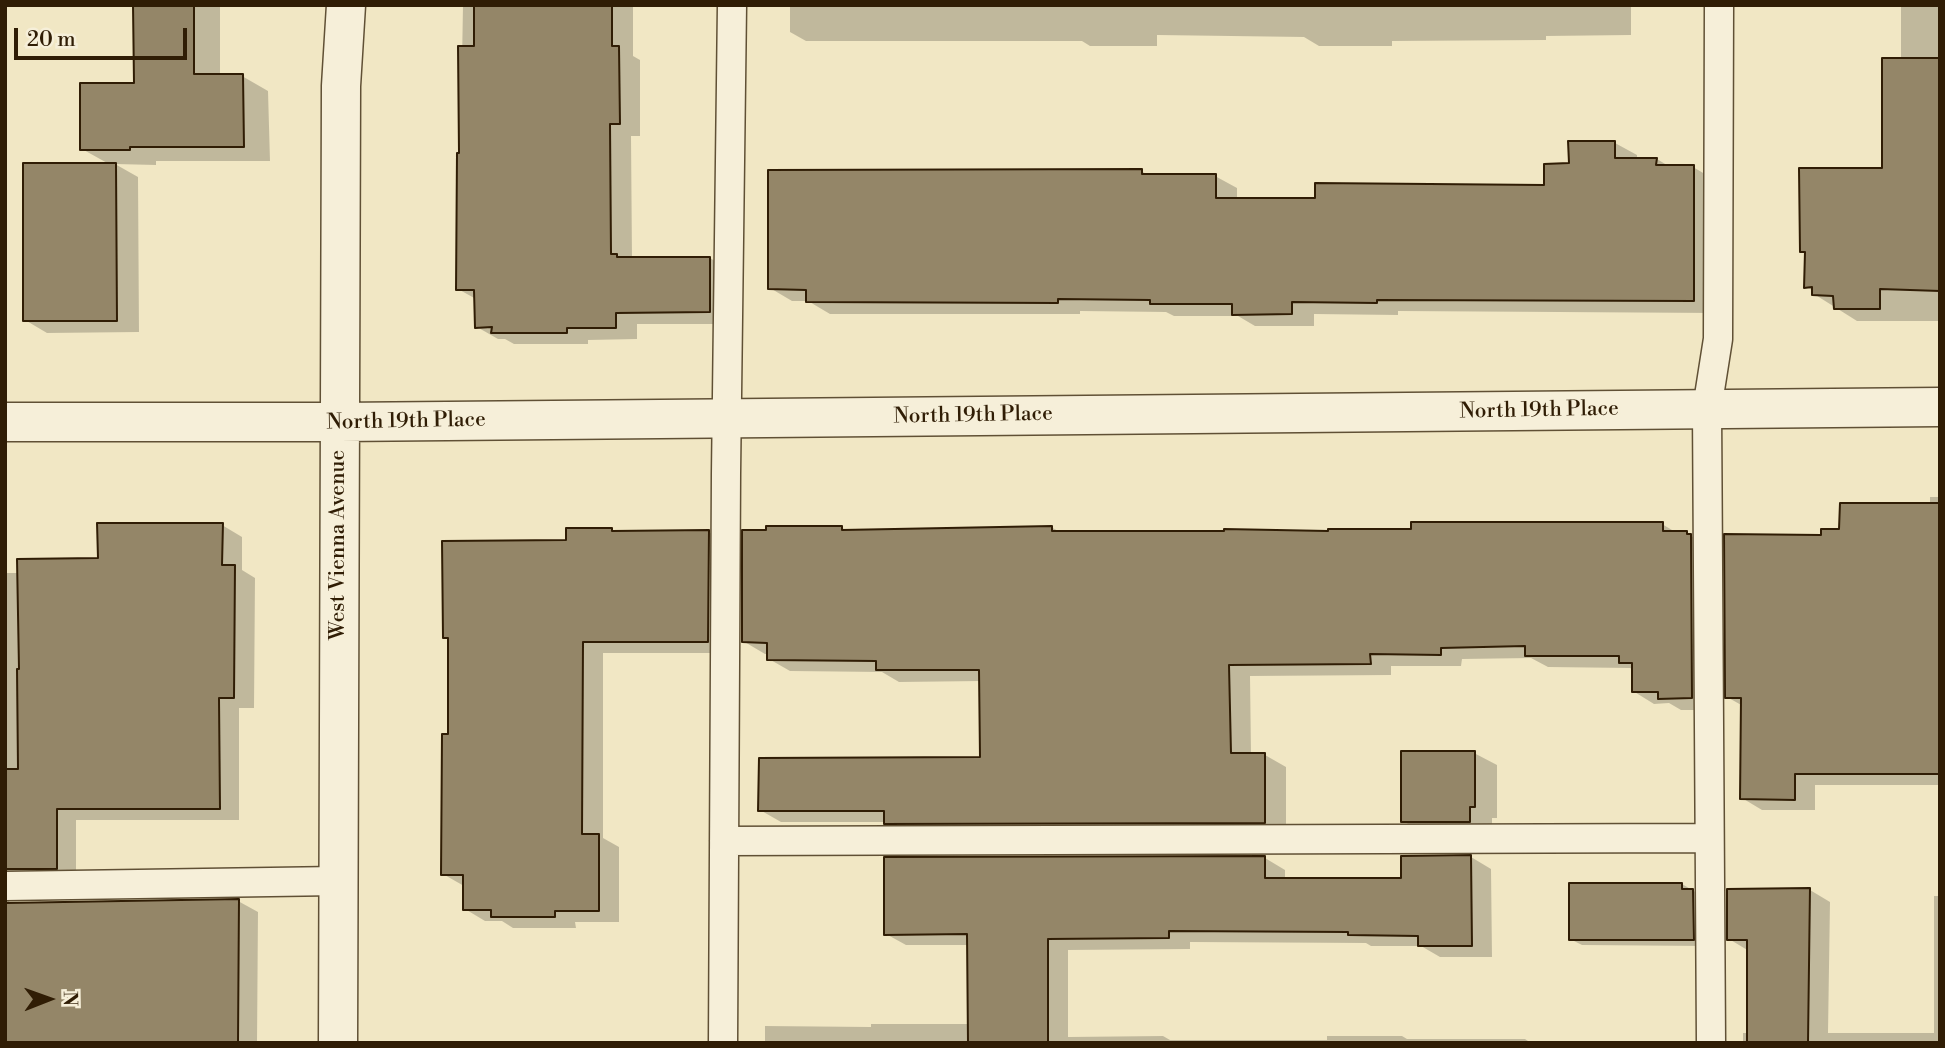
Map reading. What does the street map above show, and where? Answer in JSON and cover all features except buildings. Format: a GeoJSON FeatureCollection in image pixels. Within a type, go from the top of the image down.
{"type":"FeatureCollection","features":[{"type":"Feature","properties":{"kind":"street","name":"West Vienna Avenue"},"geometry":{"type":"LineString","coordinates":[[338,1043],[341,86],[346,5]]}},
{"type":"Feature","properties":{"kind":"street","name":"North 19th Place"},"geometry":{"type":"LineString","coordinates":[[5,422],[340,422],[1940,407]]}},
{"type":"Feature","properties":{"kind":"lane"},"geometry":{"type":"LineString","coordinates":[[723,1043],[732,5]]}},
{"type":"Feature","properties":{"kind":"lane"},"geometry":{"type":"LineString","coordinates":[[1711,1043],[1707,409],[1718,339],[1719,5]]}},
{"type":"Feature","properties":{"kind":"lane"},"geometry":{"type":"LineString","coordinates":[[724,841],[1709,838]]}},
{"type":"Feature","properties":{"kind":"lane"},"geometry":{"type":"LineString","coordinates":[[5,886],[337,881]]}}]}
